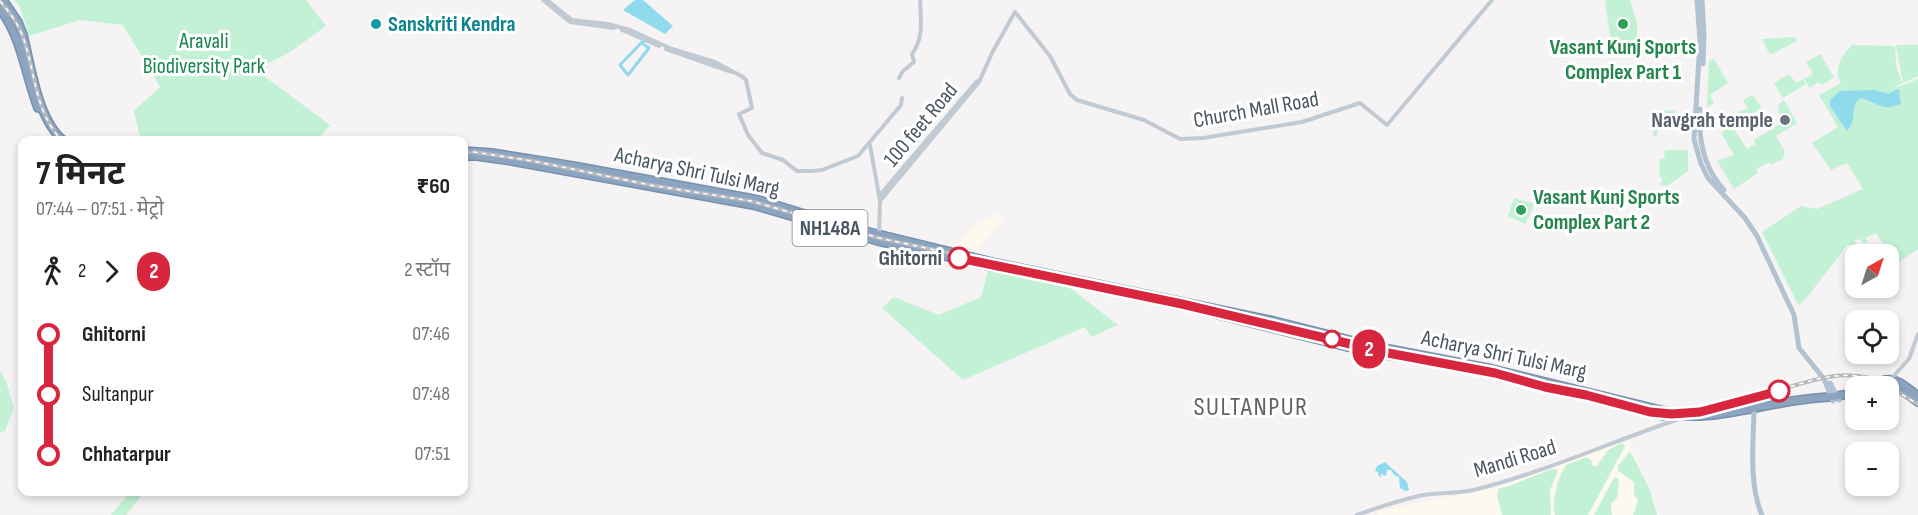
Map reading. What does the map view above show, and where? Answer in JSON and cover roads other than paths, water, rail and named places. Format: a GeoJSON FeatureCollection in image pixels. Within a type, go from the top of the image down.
{"type":"FeatureCollection","features":[{"type":"Feature","properties":{"kind":"highway"},"geometry":{"type":"LineString","coordinates":[[1,0],[23,35],[38,101],[47,129],[53,136]]}},
{"type":"Feature","properties":{"kind":"highway"},"geometry":{"type":"LineString","coordinates":[[38,101],[57,136]]}},
{"type":"Feature","properties":{"kind":"highway","name":"Acharya Shri Tulsi Marg"},"geometry":{"type":"LineString","coordinates":[[468,151],[492,153],[646,183]]}},
{"type":"Feature","properties":{"kind":"highway","name":"Acharya Shri Tulsi Marg"},"geometry":{"type":"LineString","coordinates":[[468,156],[759,200],[879,238],[974,256],[996,263],[1305,332],[1371,352],[1510,376],[1553,390],[1649,413],[1681,418],[1751,411]]}},
{"type":"Feature","properties":{"kind":"highway"},"geometry":{"type":"LineString","coordinates":[[1899,383],[1918,396]]}},
{"type":"Feature","properties":{"kind":"highway"},"geometry":{"type":"LineString","coordinates":[[1899,388],[1918,402]]}},
{"type":"Feature","properties":{"kind":"highway","name":"NH148A"},"geometry":{"type":"LineString","coordinates":[[1681,418],[1751,411],[1845,396]]}},
{"type":"Feature","properties":{"kind":"highway","name":"NH148A"},"geometry":{"type":"LineString","coordinates":[[1751,411],[1816,398],[1836,399]]}},
{"type":"Feature","properties":{"kind":"main road"},"geometry":{"type":"LineString","coordinates":[[1700,0],[1700,44],[1694,139],[1696,150],[1708,178],[1745,218],[1757,236],[1794,315],[1799,348],[1822,376],[1836,399]]}},
{"type":"Feature","properties":{"kind":"main road"},"geometry":{"type":"LineString","coordinates":[[1700,0],[1704,39],[1699,125],[1705,157],[1721,187],[1750,218],[1759,234],[1795,310],[1803,350],[1827,378],[1836,399]]}},
{"type":"Feature","properties":{"kind":"main road"},"geometry":{"type":"LineString","coordinates":[[1816,398],[1821,395],[1824,388],[1822,376]]}},
{"type":"Feature","properties":{"kind":"main road"},"geometry":{"type":"LineString","coordinates":[[1833,389],[1845,392]]}},
{"type":"Feature","properties":{"kind":"main road"},"geometry":{"type":"LineString","coordinates":[[1751,411],[1753,483],[1761,515]]}},
{"type":"Feature","properties":{"kind":"street"},"geometry":{"type":"LineString","coordinates":[[545,0],[570,22],[616,28],[647,39],[672,52],[733,72],[746,80],[752,108],[739,114],[748,135],[763,154],[782,159],[797,171],[821,171],[857,156],[901,105],[902,98]]}},
{"type":"Feature","properties":{"kind":"street"},"geometry":{"type":"LineString","coordinates":[[899,78],[903,71],[914,62],[912,54],[918,45],[923,19],[920,0]]}},
{"type":"Feature","properties":{"kind":"street","name":"Church Mall Road"},"geometry":{"type":"LineString","coordinates":[[980,79],[1016,12],[1050,56],[1070,94],[1077,100],[1144,120],[1178,139],[1203,138],[1302,122],[1360,103],[1387,125],[1492,0]]}},
{"type":"Feature","properties":{"kind":"street","name":"100 feet Road"},"geometry":{"type":"LineString","coordinates":[[879,199],[980,79]]}},
{"type":"Feature","properties":{"kind":"street"},"geometry":{"type":"LineString","coordinates":[[870,145],[879,199],[879,238]]}},
{"type":"Feature","properties":{"kind":"street"},"geometry":{"type":"LineString","coordinates":[[1897,376],[1911,357],[1918,334]]}},
{"type":"Feature","properties":{"kind":"street","name":"Mandi Road"},"geometry":{"type":"LineString","coordinates":[[1357,515],[1423,495],[1465,492],[1506,481],[1579,457],[1681,418]]}},
{"type":"Feature","properties":{"kind":"water"},"geometry":{"type":"Polygon","coordinates":[[[635,0],[643,0],[673,26],[665,34],[623,10],[635,0]]]}},
{"type":"Feature","properties":{"kind":"water"},"geometry":{"type":"Polygon","coordinates":[[[1897,89],[1901,104],[1894,106],[1880,106],[1862,98],[1858,100],[1854,108],[1852,123],[1847,131],[1830,106],[1830,100],[1840,91],[1874,90],[1889,94],[1897,89]]]}},
{"type":"Feature","properties":{"kind":"water"},"geometry":{"type":"Polygon","coordinates":[[[1385,462],[1407,482],[1409,490],[1405,491],[1400,488],[1399,477],[1391,470],[1387,470],[1386,476],[1380,474],[1381,478],[1378,475],[1375,471],[1377,466],[1385,462]]]}},
{"type":"Feature","properties":{"kind":"waterway"},"geometry":{"type":"LineString","coordinates":[[644,40],[642,43],[649,48],[628,75],[620,65],[644,40]]}},
{"type":"Feature","properties":{"kind":"railway"},"geometry":{"type":"LineString","coordinates":[[0,1],[21,32],[41,104],[58,136]]}},
{"type":"Feature","properties":{"kind":"railway"},"geometry":{"type":"LineString","coordinates":[[468,153],[533,161],[650,185],[751,201],[879,238],[1170,300],[1394,353],[1495,372],[1650,411],[1668,413],[1720,407],[1819,379],[1849,375],[1877,380],[1918,404]]}},
{"type":"Feature","properties":{"kind":"metro line","name":"2"},"geometry":{"type":"LineString","coordinates":[[959,258],[1182,304],[1388,353],[1495,373],[1650,412],[1683,414],[1709,411],[1779,391]]}},
{"type":"Feature","properties":{"kind":"place","name":"Sanskriti Kendra"},"geometry":{"type":"Point","coordinates":[376,24]}},
{"type":"Feature","properties":{"kind":"place","name":"Vasant Kunj Sports Complex Part 1"},"geometry":{"type":"Point","coordinates":[1623,24]}},
{"type":"Feature","properties":{"kind":"place","name":"Navgrah temple"},"geometry":{"type":"Point","coordinates":[1785,120]}},
{"type":"Feature","properties":{"kind":"place","name":"Vasant Kunj Sports Complex Part 2"},"geometry":{"type":"Point","coordinates":[1521,210]}},
{"type":"Feature","properties":{"kind":"place","name":"Ghitorni"},"geometry":{"type":"Point","coordinates":[959,258]}},
{"type":"Feature","properties":{"kind":"district","name":"SULTANPUR"},"geometry":{"type":"Point","coordinates":[1251,407]}},
{"type":"Feature","properties":{"kind":"park label","name":"Aravali Biodiversity Park"},"geometry":{"type":"Point","coordinates":[204,54]}}]}
